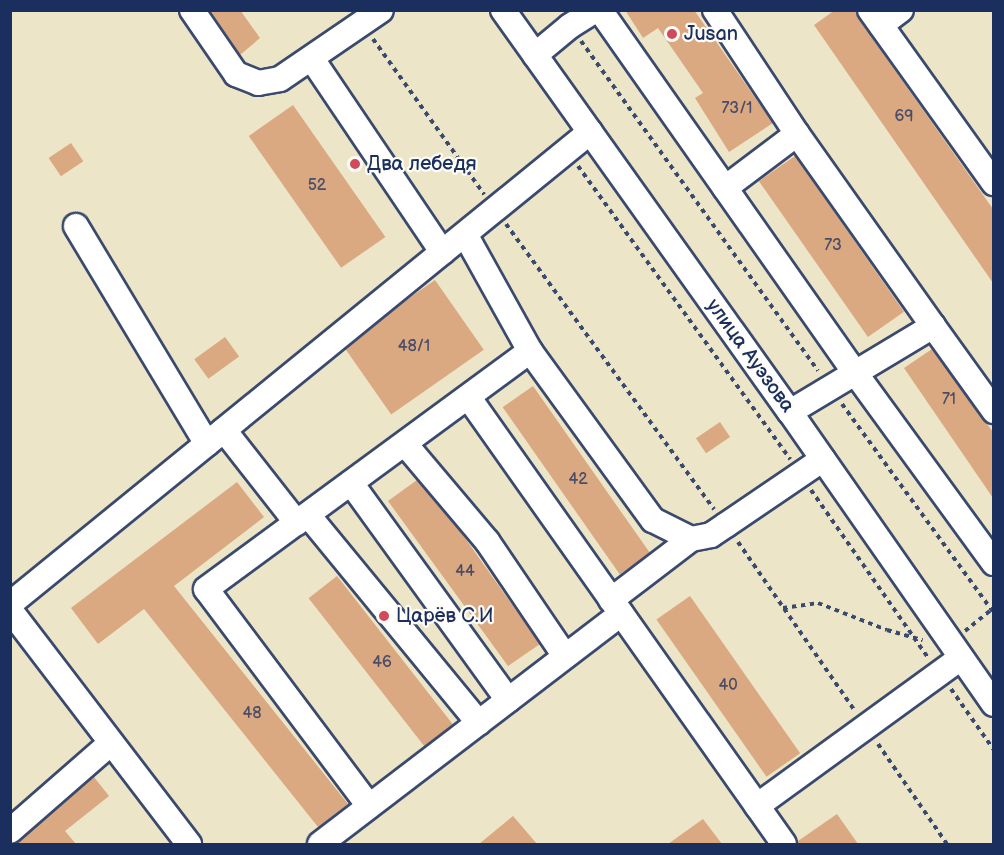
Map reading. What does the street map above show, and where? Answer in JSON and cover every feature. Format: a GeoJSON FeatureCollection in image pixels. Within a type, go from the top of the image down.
{"type":"FeatureCollection","features":[{"type":"Feature","properties":{"kind":"street"},"geometry":{"type":"LineString","coordinates":[[192,10],[236,75],[258,83],[280,80],[371,17]]}},
{"type":"Feature","properties":{"kind":"street","name":"улица Ауэзова"},"geometry":{"type":"LineString","coordinates":[[502,10],[790,412],[993,704]]}},
{"type":"Feature","properties":{"kind":"street"},"geometry":{"type":"LineString","coordinates":[[535,55],[570,26],[598,10],[993,563]]}},
{"type":"Feature","properties":{"kind":"street"},"geometry":{"type":"LineString","coordinates":[[715,10],[797,134],[993,411]]}},
{"type":"Feature","properties":{"kind":"street"},"geometry":{"type":"LineString","coordinates":[[902,10],[876,18],[986,157],[993,183]]}},
{"type":"Feature","properties":{"kind":"street"},"geometry":{"type":"LineString","coordinates":[[312,59],[442,252]]}},
{"type":"Feature","properties":{"kind":"street"},"geometry":{"type":"LineString","coordinates":[[10,604],[442,252],[466,236],[495,209],[590,132]]}},
{"type":"Feature","properties":{"kind":"street"},"geometry":{"type":"LineString","coordinates":[[725,188],[797,134]]}},
{"type":"Feature","properties":{"kind":"street"},"geometry":{"type":"LineString","coordinates":[[76,226],[215,437],[303,519],[478,723]]}},
{"type":"Feature","properties":{"kind":"street"},"geometry":{"type":"LineString","coordinates":[[466,236],[530,351],[653,520],[691,538],[711,535],[823,459]]}},
{"type":"Feature","properties":{"kind":"street"},"geometry":{"type":"LineString","coordinates":[[790,412],[933,326]]}},
{"type":"Feature","properties":{"kind":"street"},"geometry":{"type":"LineString","coordinates":[[369,806],[206,590],[530,351]]}},
{"type":"Feature","properties":{"kind":"street"},"geometry":{"type":"LineString","coordinates":[[469,398],[784,844]]}},
{"type":"Feature","properties":{"kind":"street"},"geometry":{"type":"LineString","coordinates":[[405,444],[487,541],[565,656]]}},
{"type":"Feature","properties":{"kind":"street"},"geometry":{"type":"LineString","coordinates":[[351,483],[508,700]]}},
{"type":"Feature","properties":{"kind":"street"},"geometry":{"type":"LineString","coordinates":[[320,844],[565,656],[691,538]]}},
{"type":"Feature","properties":{"kind":"street"},"geometry":{"type":"LineString","coordinates":[[10,610],[189,844]]}},
{"type":"Feature","properties":{"kind":"street"},"geometry":{"type":"LineString","coordinates":[[757,806],[940,674],[956,650]]}},
{"type":"Feature","properties":{"kind":"street"},"geometry":{"type":"LineString","coordinates":[[10,831],[111,743]]}},
{"type":"Feature","properties":{"kind":"path"},"geometry":{"type":"LineString","coordinates":[[371,17],[495,209],[726,525],[947,844]]}},
{"type":"Feature","properties":{"kind":"path"},"geometry":{"type":"LineString","coordinates":[[570,26],[992,612],[956,650],[914,638],[818,603],[783,608]]}},
{"type":"Feature","properties":{"kind":"path"},"geometry":{"type":"LineString","coordinates":[[567,151],[801,474],[993,750]]}},
{"type":"Feature","properties":{"kind":"building"},"geometry":{"type":"Polygon","coordinates":[[[210,10],[240,10],[260,38],[240,55],[210,10]]]}},
{"type":"Feature","properties":{"kind":"building"},"geometry":{"type":"Polygon","coordinates":[[[625,10],[694,10],[773,123],[729,152],[695,98],[703,93],[658,28],[643,38],[625,10]]]}},
{"type":"Feature","properties":{"kind":"building"},"geometry":{"type":"Polygon","coordinates":[[[835,10],[856,10],[858,18],[993,209],[993,283],[814,25],[835,10]]]}},
{"type":"Feature","properties":{"kind":"building"},"geometry":{"type":"Polygon","coordinates":[[[293,105],[385,237],[341,268],[249,136],[293,105]]]}},
{"type":"Feature","properties":{"kind":"building"},"geometry":{"type":"Polygon","coordinates":[[[71,143],[83,161],[61,176],[49,158],[71,143]]]}},
{"type":"Feature","properties":{"kind":"building"},"geometry":{"type":"Polygon","coordinates":[[[795,156],[904,312],[868,337],[759,181],[795,156]]]}},
{"type":"Feature","properties":{"kind":"building"},"geometry":{"type":"Polygon","coordinates":[[[435,280],[484,350],[391,414],[342,345],[435,280]]]}},
{"type":"Feature","properties":{"kind":"building"},"geometry":{"type":"Polygon","coordinates":[[[225,337],[239,356],[208,379],[194,359],[225,337]]]}},
{"type":"Feature","properties":{"kind":"building"},"geometry":{"type":"Polygon","coordinates":[[[932,349],[993,432],[993,498],[904,368],[932,349]]]}},
{"type":"Feature","properties":{"kind":"building"},"geometry":{"type":"Polygon","coordinates":[[[533,386],[650,553],[620,574],[503,407],[533,386]]]}},
{"type":"Feature","properties":{"kind":"building"},"geometry":{"type":"Polygon","coordinates":[[[720,422],[730,437],[706,453],[696,438],[720,422]]]}},
{"type":"Feature","properties":{"kind":"building"},"geometry":{"type":"Polygon","coordinates":[[[417,480],[460,531],[540,644],[508,666],[388,501],[417,480]]]}},
{"type":"Feature","properties":{"kind":"building"},"geometry":{"type":"Polygon","coordinates":[[[237,482],[264,517],[174,586],[348,804],[318,827],[144,609],[98,644],[71,608],[237,482]]]}},
{"type":"Feature","properties":{"kind":"building"},"geometry":{"type":"Polygon","coordinates":[[[337,576],[453,724],[424,746],[309,598],[337,576]]]}},
{"type":"Feature","properties":{"kind":"building"},"geometry":{"type":"Polygon","coordinates":[[[690,596],[800,753],[767,777],[656,620],[690,596]]]}},
{"type":"Feature","properties":{"kind":"building"},"geometry":{"type":"Polygon","coordinates":[[[94,777],[109,796],[65,831],[76,844],[14,844],[94,777]]]}},
{"type":"Feature","properties":{"kind":"building"},"geometry":{"type":"Polygon","coordinates":[[[837,814],[858,844],[798,844],[798,841],[837,814]]]}},
{"type":"Feature","properties":{"kind":"building"},"geometry":{"type":"Polygon","coordinates":[[[513,816],[537,844],[479,844],[513,816]]]}},
{"type":"Feature","properties":{"kind":"building"},"geometry":{"type":"Polygon","coordinates":[[[703,819],[722,844],[668,844],[703,819]]]}},
{"type":"Feature","properties":{"kind":"place","name":"Jusan"},"geometry":{"type":"Point","coordinates":[672,34]}},
{"type":"Feature","properties":{"kind":"place","name":"Два лебедя"},"geometry":{"type":"Point","coordinates":[355,164]}},
{"type":"Feature","properties":{"kind":"place","name":"Царёв С.И"},"geometry":{"type":"Point","coordinates":[384,616]}}]}
